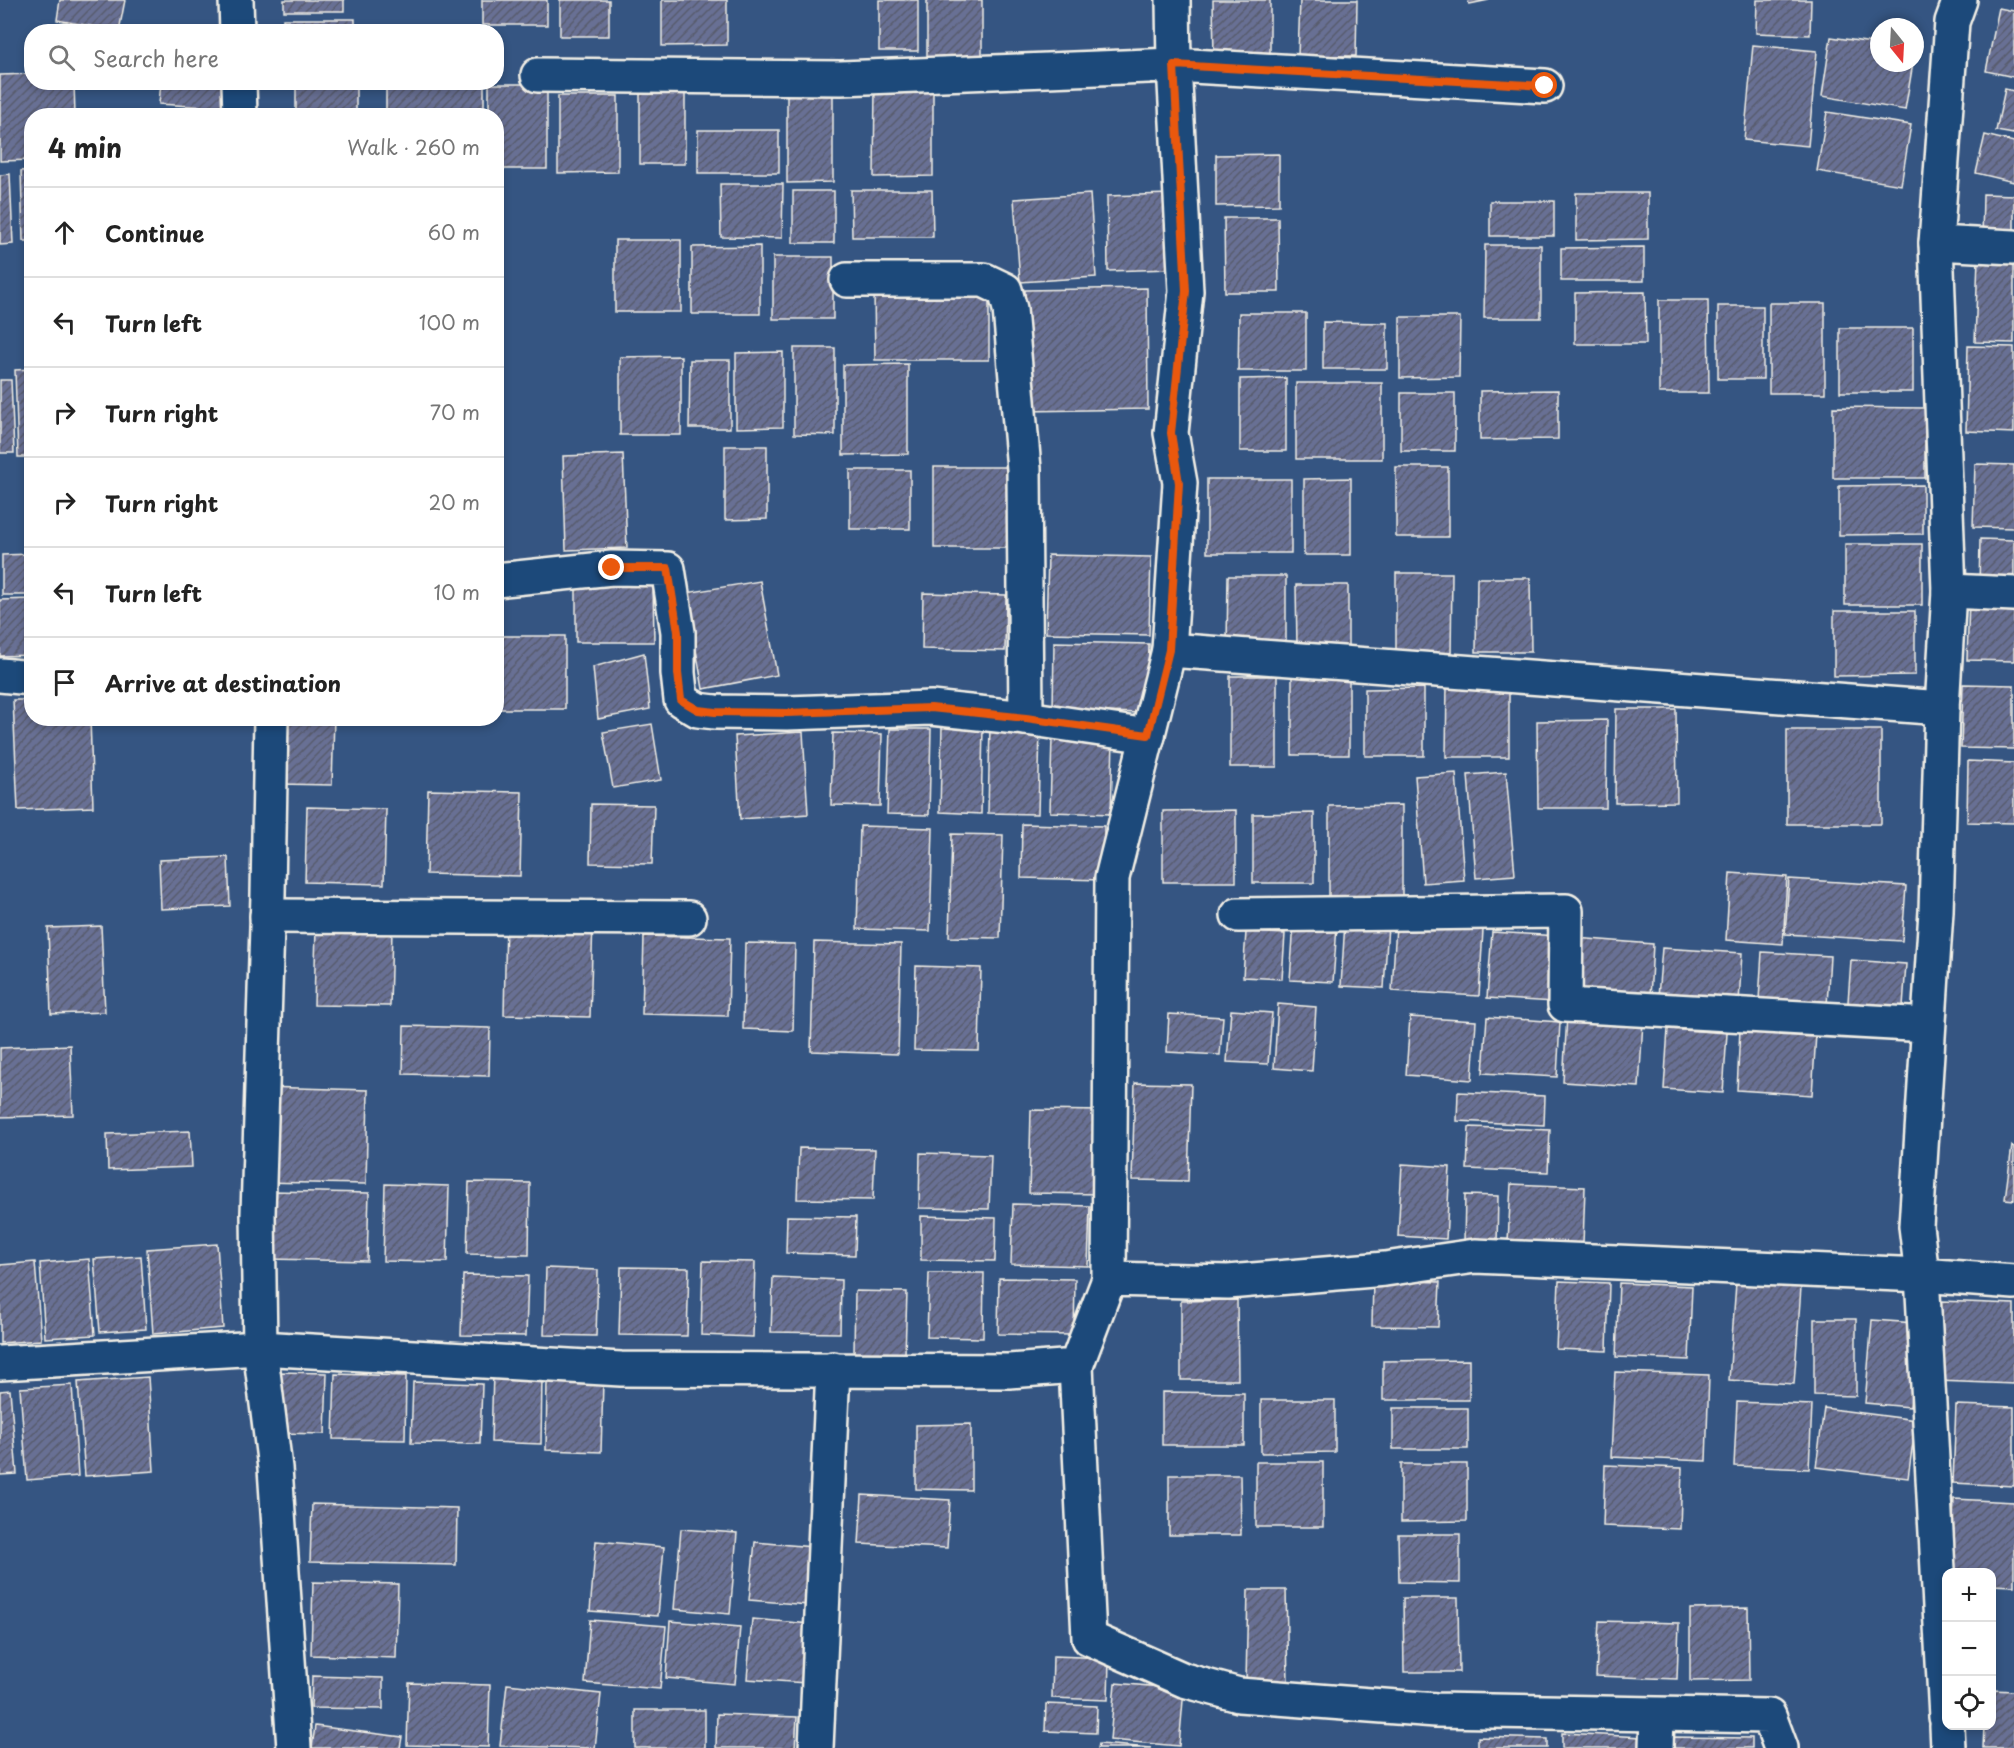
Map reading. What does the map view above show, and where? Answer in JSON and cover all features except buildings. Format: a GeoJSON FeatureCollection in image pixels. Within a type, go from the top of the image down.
{"type":"FeatureCollection","features":[{"type":"Feature","properties":{"kind":"street"},"geometry":{"type":"LineString","coordinates":[[236,0],[237,24]]}},
{"type":"Feature","properties":{"kind":"street"},"geometry":{"type":"LineString","coordinates":[[1173,0],[1174,65],[1186,291],[1171,433],[1179,483],[1169,650],[1112,878],[1109,1279],[1076,1366],[1089,1638],[1184,1680],[1239,1695],[1436,1710],[1657,1716],[1769,1716],[1781,1748]]}},
{"type":"Feature","properties":{"kind":"street"},"geometry":{"type":"LineString","coordinates":[[1945,1676],[1922,1275],[1916,1226],[1936,911],[1942,708],[1949,591],[1936,243],[1952,22],[1960,0]]}},
{"type":"Feature","properties":{"kind":"street"},"geometry":{"type":"LineString","coordinates":[[538,75],[841,78],[1174,65],[1545,86]]}},
{"type":"Feature","properties":{"kind":"street"},"geometry":{"type":"LineString","coordinates":[[239,90],[240,108]]}},
{"type":"Feature","properties":{"kind":"street"},"geometry":{"type":"LineString","coordinates":[[1936,243],[2014,247]]}},
{"type":"Feature","properties":{"kind":"street"},"geometry":{"type":"LineString","coordinates":[[847,280],[984,280],[1005,290],[1010,309],[1024,469],[1026,718]]}},
{"type":"Feature","properties":{"kind":"street"},"geometry":{"type":"LineString","coordinates":[[504,579],[612,568],[668,568],[678,632],[678,673],[681,700],[698,710],[787,713],[931,708],[1026,718],[1148,735]]}},
{"type":"Feature","properties":{"kind":"street"},"geometry":{"type":"LineString","coordinates":[[1949,591],[2014,594]]}},
{"type":"Feature","properties":{"kind":"street"},"geometry":{"type":"LineString","coordinates":[[1169,650],[1942,708]]}},
{"type":"Feature","properties":{"kind":"street"},"geometry":{"type":"LineString","coordinates":[[0,675],[24,677]]}},
{"type":"Feature","properties":{"kind":"street"},"geometry":{"type":"LineString","coordinates":[[271,726],[258,1214],[260,1348],[275,1468],[294,1748]]}},
{"type":"Feature","properties":{"kind":"street"},"geometry":{"type":"LineString","coordinates":[[1238,915],[1566,911],[1565,1005],[1928,1025]]}},
{"type":"Feature","properties":{"kind":"street"},"geometry":{"type":"LineString","coordinates":[[267,916],[689,918]]}},
{"type":"Feature","properties":{"kind":"street"},"geometry":{"type":"LineString","coordinates":[[1109,1279],[1228,1282],[1385,1269],[1475,1256],[1922,1275],[2014,1282]]}},
{"type":"Feature","properties":{"kind":"street"},"geometry":{"type":"LineString","coordinates":[[0,1363],[260,1348],[621,1369],[1009,1371],[1076,1366]]}},
{"type":"Feature","properties":{"kind":"street"},"geometry":{"type":"LineString","coordinates":[[816,1748],[833,1370]]}},
{"type":"Feature","properties":{"kind":"street"},"geometry":{"type":"LineString","coordinates":[[1656,1748],[1657,1716]]}},
{"type":"Feature","properties":{"kind":"street"},"geometry":{"type":"LineString","coordinates":[[1947,1730],[1948,1748]]}},
{"type":"Feature","properties":{"kind":"route"},"geometry":{"type":"LineString","coordinates":[[612,568],[668,568],[678,632],[678,673],[681,700],[698,710],[787,713],[931,708],[1026,718],[1148,735],[1169,650],[1179,483],[1171,433],[1186,291],[1174,65],[1545,86]]}}]}
